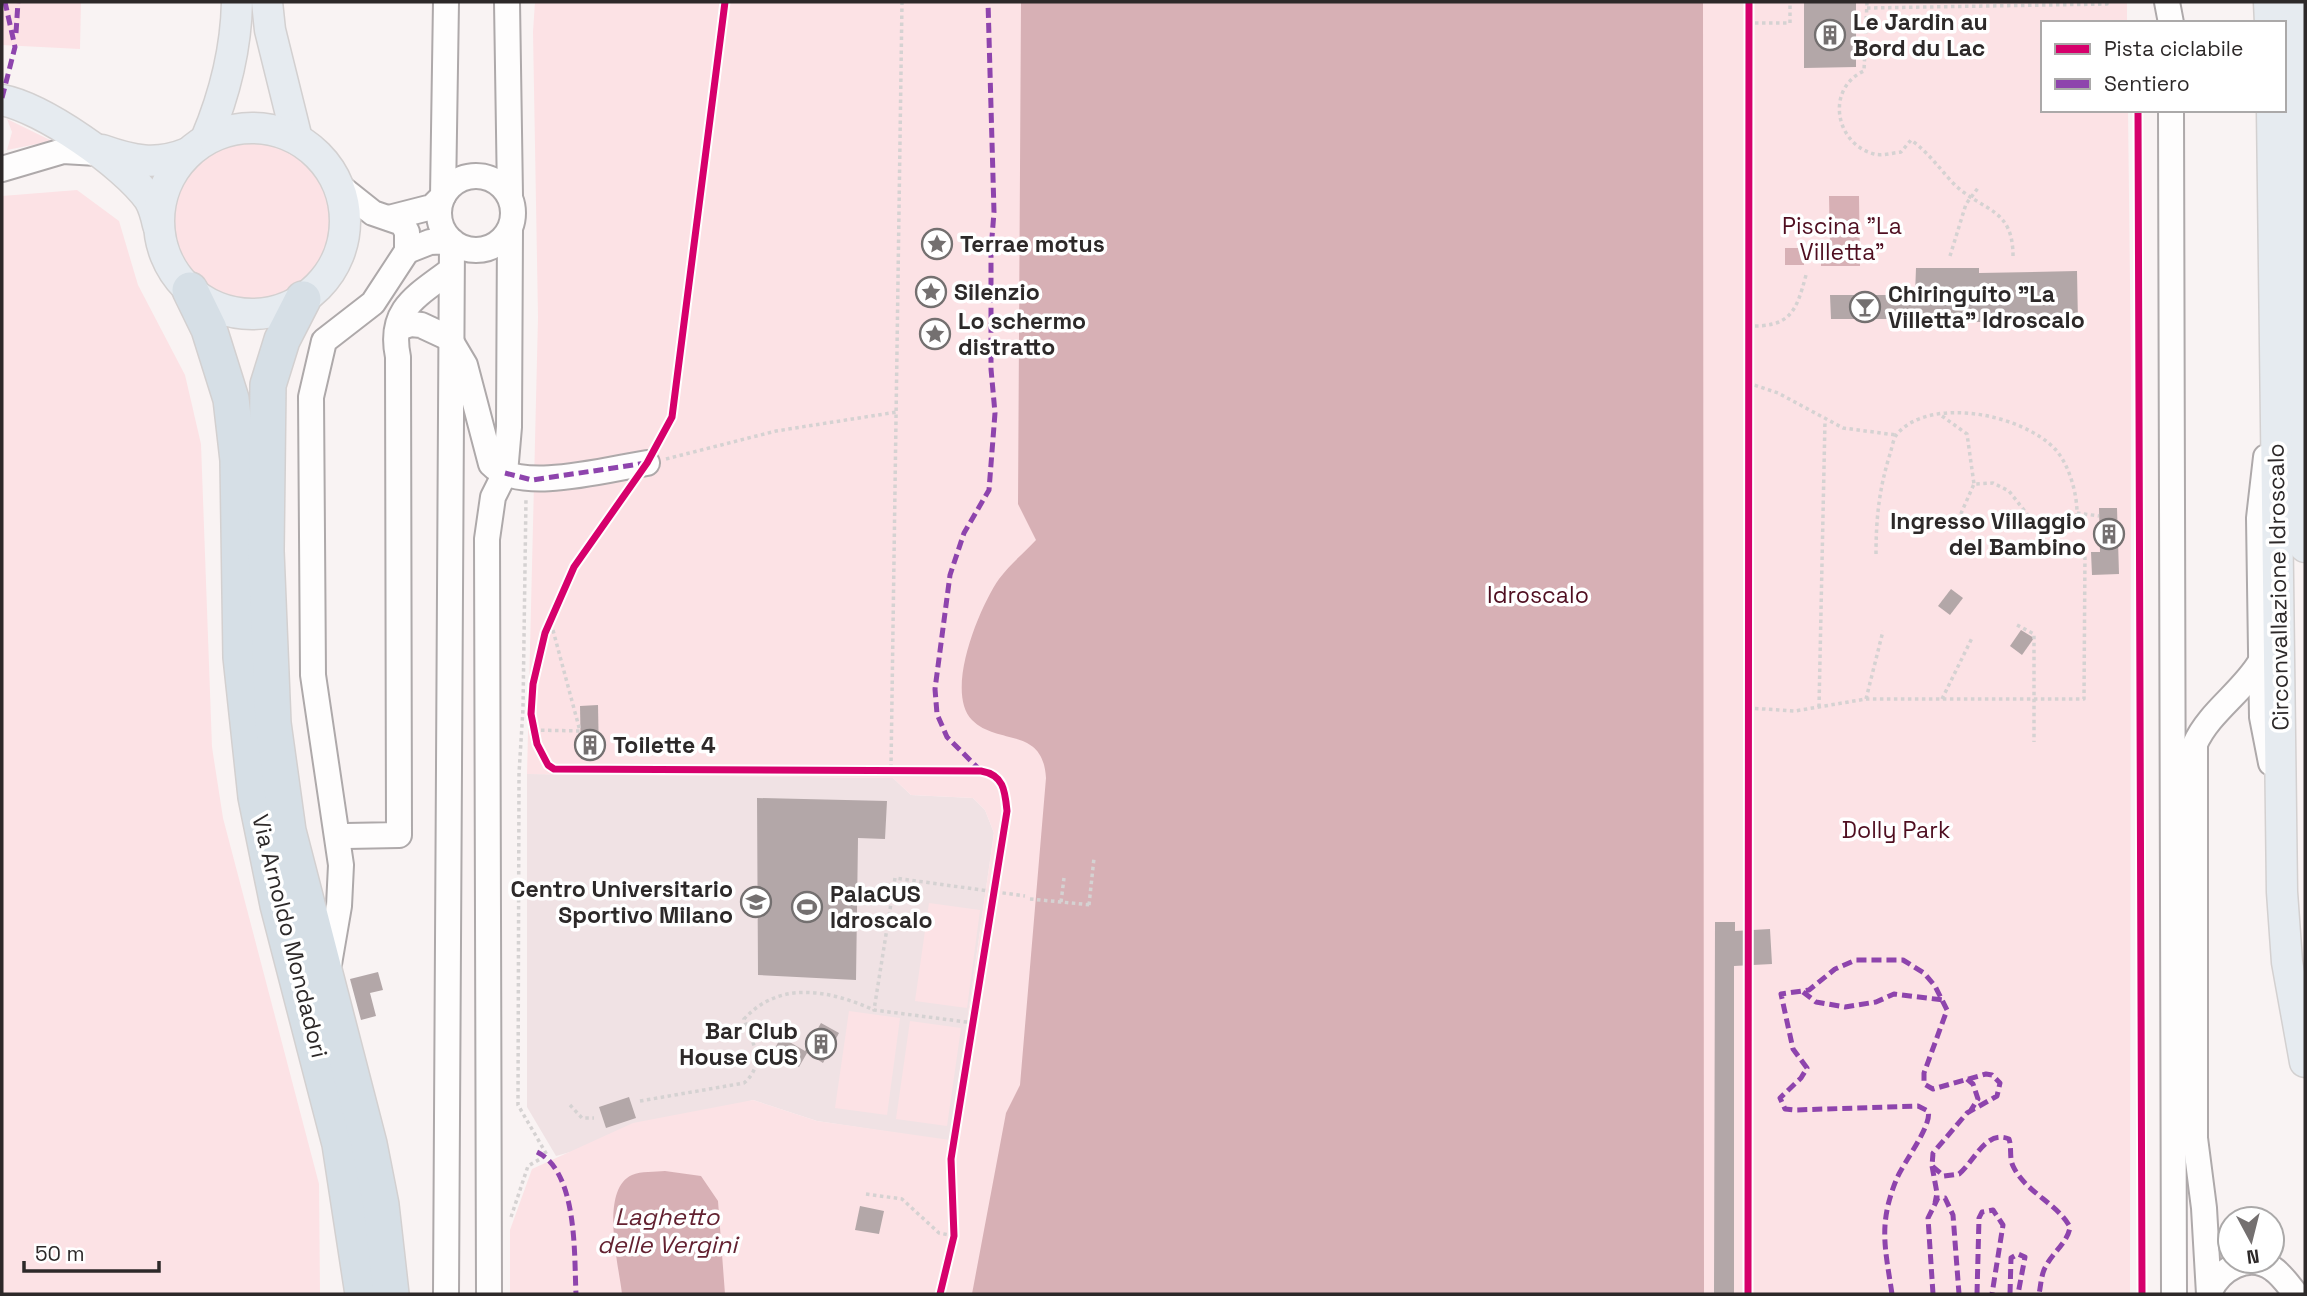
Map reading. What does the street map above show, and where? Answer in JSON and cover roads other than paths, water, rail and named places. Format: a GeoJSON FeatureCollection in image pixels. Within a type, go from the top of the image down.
{"type":"FeatureCollection","features":[{"type":"Feature","properties":{"kind":"highway","name":"Via Arnoldo Mondadori"},"geometry":{"type":"LineString","coordinates":[[190,290],[221,361],[234,412],[238,460],[241,657],[254,784],[278,905],[341,1144],[363,1294]]}},
{"type":"Feature","properties":{"kind":"highway","name":"Via Arnoldo Mondadori"},"geometry":{"type":"LineString","coordinates":[[303,299],[282,340],[268,385],[267,619],[273,723],[288,831],[369,1144],[381,1205],[391,1294]]}},
{"type":"Feature","properties":{"kind":"main road"},"geometry":{"type":"LineString","coordinates":[[160,239],[159,218],[164,188],[174,169],[197,146],[222,100],[236,42],[237,2]]}},
{"type":"Feature","properties":{"kind":"main road"},"geometry":{"type":"LineString","coordinates":[[267,2],[270,30],[297,139]]}},
{"type":"Feature","properties":{"kind":"main road"},"geometry":{"type":"LineString","coordinates":[[2269,2],[2270,21]]}},
{"type":"Feature","properties":{"kind":"main road","name":"Circonvallazione Idroscalo"},"geometry":{"type":"LineString","coordinates":[[2296,2],[2305,547]]}},
{"type":"Feature","properties":{"kind":"main road"},"geometry":{"type":"LineString","coordinates":[[2,100],[34,109],[91,149],[147,197],[153,206],[160,239],[171,267],[190,290],[216,307],[245,314],[275,311],[303,299],[326,277],[341,249],[346,218],[339,186],[322,159],[297,139],[278,131],[246,127],[197,146],[171,160],[146,162],[91,149]]}},
{"type":"Feature","properties":{"kind":"main road","name":"Circonvallazione Idroscalo"},"geometry":{"type":"LineString","coordinates":[[2272,112],[2281,816],[2287,962],[2305,1062]]}},
{"type":"Feature","properties":{"kind":"street"},"geometry":{"type":"LineString","coordinates":[[446,2],[443,196],[440,223],[452,241],[461,247],[483,250],[503,240],[510,230]]}},
{"type":"Feature","properties":{"kind":"street"},"geometry":{"type":"LineString","coordinates":[[507,2],[510,196],[513,219],[510,230],[509,428],[516,476]]}},
{"type":"Feature","properties":{"kind":"street"},"geometry":{"type":"LineString","coordinates":[[2171,112],[2174,1294]]}},
{"type":"Feature","properties":{"kind":"street"},"geometry":{"type":"LineString","coordinates":[[2,169],[63,151],[91,149]]}},
{"type":"Feature","properties":{"kind":"street"},"geometry":{"type":"LineString","coordinates":[[389,218],[432,207],[452,184],[473,176],[494,180],[510,196]]}},
{"type":"Feature","properties":{"kind":"street"},"geometry":{"type":"LineString","coordinates":[[326,978],[339,906],[341,865],[313,675],[310,397],[324,341],[373,303],[407,251],[407,232],[402,223],[363,207],[339,186]]}},
{"type":"Feature","properties":{"kind":"street"},"geometry":{"type":"LineString","coordinates":[[407,251],[430,242],[452,241]]}},
{"type":"Feature","properties":{"kind":"street"},"geometry":{"type":"LineString","coordinates":[[446,1294],[449,338],[452,241]]}},
{"type":"Feature","properties":{"kind":"street"},"geometry":{"type":"LineString","coordinates":[[346,836],[399,835],[398,357],[395,343],[399,316],[409,303],[451,270]]}},
{"type":"Feature","properties":{"kind":"street"},"geometry":{"type":"LineString","coordinates":[[398,328],[411,324],[449,338],[465,365],[491,464],[516,476],[647,463]]}},
{"type":"Feature","properties":{"kind":"street"},"geometry":{"type":"LineString","coordinates":[[2276,370],[2259,518],[2262,717],[2281,816]]}},
{"type":"Feature","properties":{"kind":"street"},"geometry":{"type":"LineString","coordinates":[[489,1294],[487,539],[493,497],[516,476]]}},
{"type":"Feature","properties":{"kind":"street"},"geometry":{"type":"LineString","coordinates":[[2209,1294],[2202,1187],[2195,1138],[2195,744],[2204,728],[2242,688],[2261,661]]}},
{"type":"Feature","properties":{"kind":"street"},"geometry":{"type":"LineString","coordinates":[[2174,1158],[2202,1187]]}},
{"type":"Feature","properties":{"kind":"street"},"geometry":{"type":"LineString","coordinates":[[2209,1294],[2215,1279],[2225,1270],[2236,1264],[2253,1263],[2272,1268],[2296,1294]]}},
{"type":"Feature","properties":{"kind":"water","name":"Idroscalo"},"geometry":{"type":"Polygon","coordinates":[[[1021,2],[1703,2],[1704,1294],[972,1294],[1006,1113],[1020,1085],[1046,778],[1043,762],[1037,751],[1018,739],[994,733],[972,720],[964,707],[962,690],[968,649],[983,608],[999,579],[1036,540],[1018,504],[1021,2]]]}},
{"type":"Feature","properties":{"kind":"water"},"geometry":{"type":"Polygon","coordinates":[[[1829,196],[1859,196],[1860,266],[1821,266],[1821,249],[1830,246],[1829,196]]]}},
{"type":"Feature","properties":{"kind":"water"},"geometry":{"type":"Polygon","coordinates":[[[1785,248],[1804,248],[1804,265],[1785,265],[1785,248]]]}},
{"type":"Feature","properties":{"kind":"water","name":"Laghetto delle Vergini"},"geometry":{"type":"Polygon","coordinates":[[[665,1171],[701,1176],[718,1201],[725,1294],[622,1294],[615,1248],[616,1196],[622,1183],[632,1175],[665,1171]]]}},
{"type":"Feature","properties":{"kind":"place","name":"Le Jardin au Bord du Lac"},"geometry":{"type":"Point","coordinates":[1830,35]}},
{"type":"Feature","properties":{"kind":"place","name":"Terrae motus"},"geometry":{"type":"Point","coordinates":[937,244]}},
{"type":"Feature","properties":{"kind":"place","name":"Silenzio"},"geometry":{"type":"Point","coordinates":[931,292]}},
{"type":"Feature","properties":{"kind":"place","name":"Chiringuito \"La Villetta\" Idroscalo"},"geometry":{"type":"Point","coordinates":[1865,307]}},
{"type":"Feature","properties":{"kind":"place","name":"Lo schermo distratto"},"geometry":{"type":"Point","coordinates":[935,334]}},
{"type":"Feature","properties":{"kind":"place","name":"Ingresso Villaggio del Bambino"},"geometry":{"type":"Point","coordinates":[2109,534]}},
{"type":"Feature","properties":{"kind":"place","name":"Toilette 4"},"geometry":{"type":"Point","coordinates":[590,745]}},
{"type":"Feature","properties":{"kind":"place","name":"Centro Universitario Sportivo Milano"},"geometry":{"type":"Point","coordinates":[756,902]}},
{"type":"Feature","properties":{"kind":"place","name":"PalaCUS Idroscalo"},"geometry":{"type":"Point","coordinates":[807,907]}},
{"type":"Feature","properties":{"kind":"place","name":"Bar Club House CUS"},"geometry":{"type":"Point","coordinates":[821,1044]}},
{"type":"Feature","properties":{"kind":"park label","name":"Piscina \"La Villetta\""},"geometry":{"type":"Point","coordinates":[1842,239]}},
{"type":"Feature","properties":{"kind":"park label","name":"Dolly Park"},"geometry":{"type":"Point","coordinates":[1896,830]}}]}
